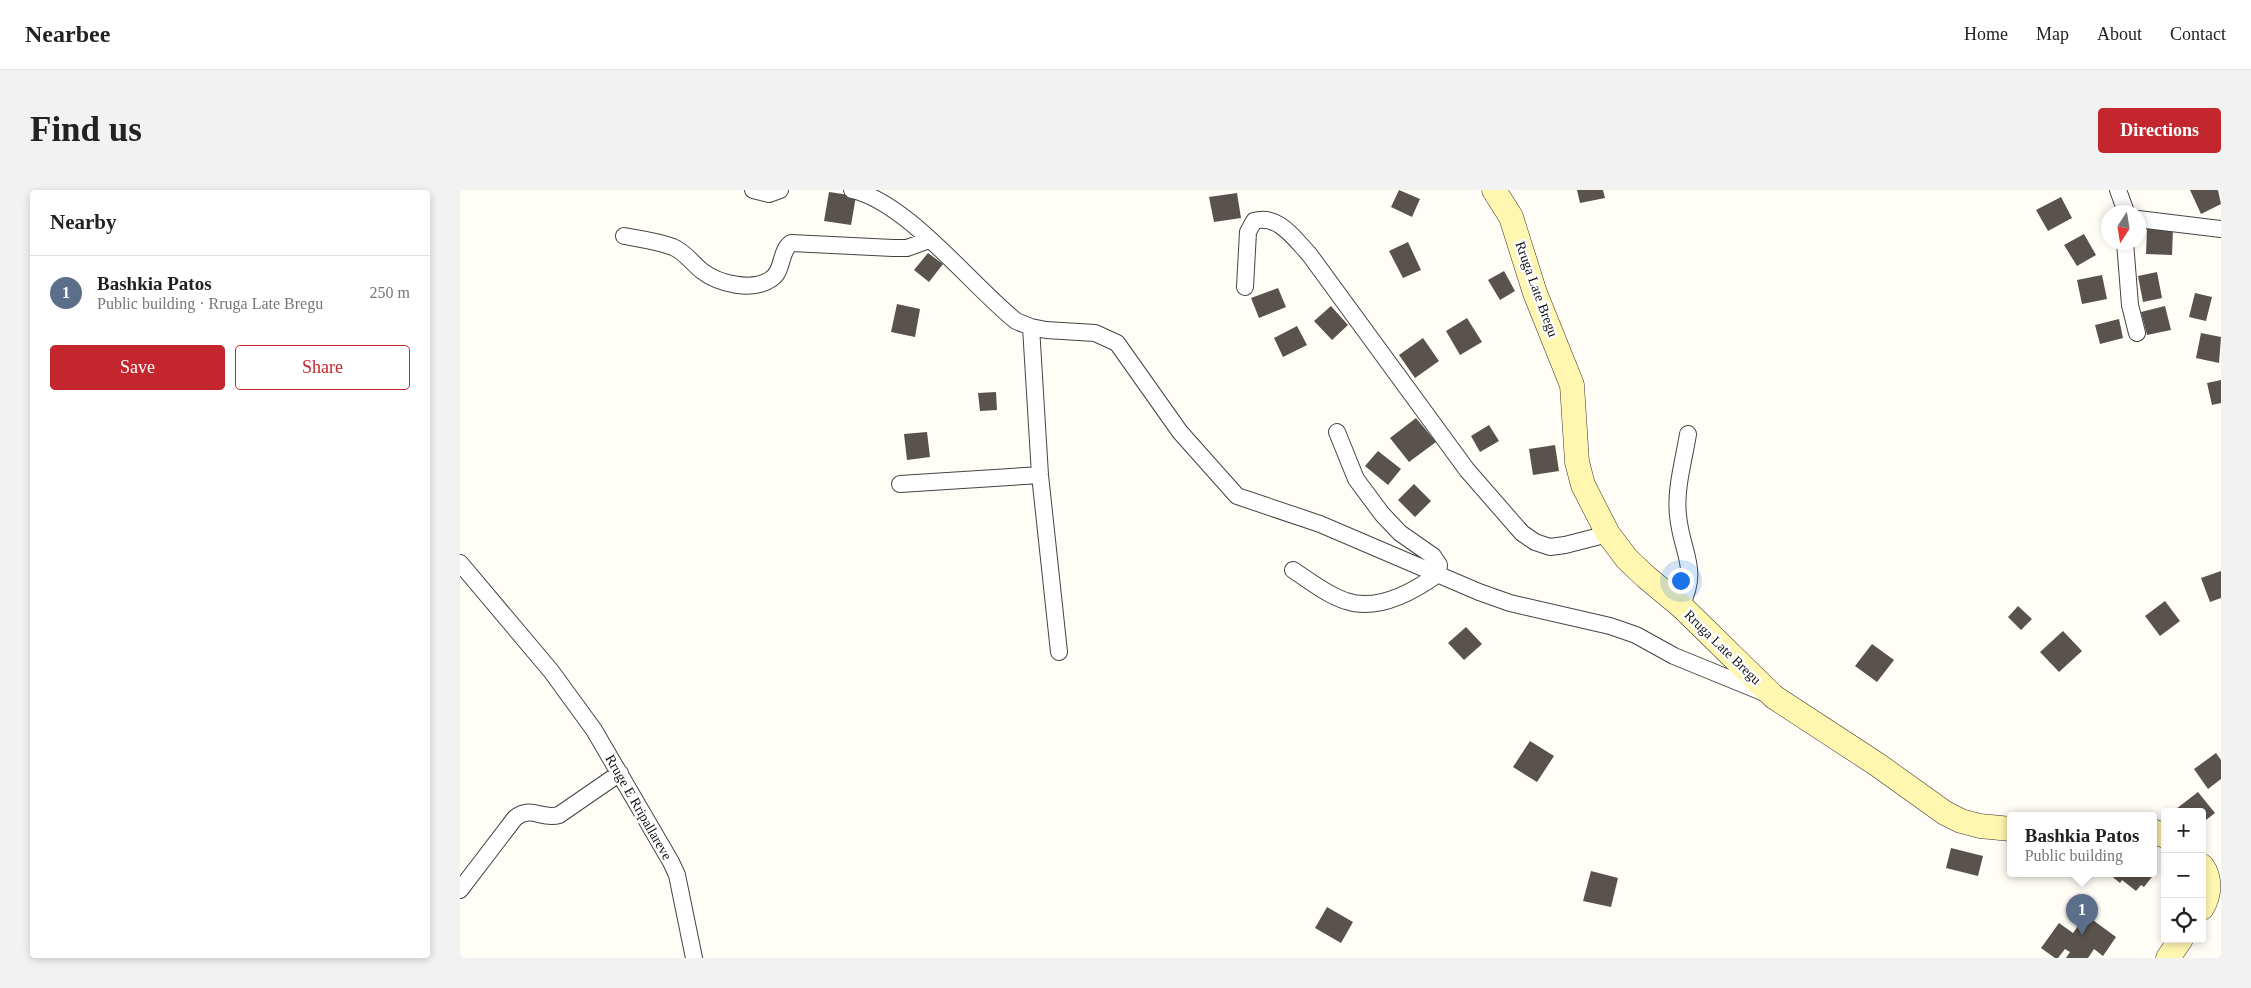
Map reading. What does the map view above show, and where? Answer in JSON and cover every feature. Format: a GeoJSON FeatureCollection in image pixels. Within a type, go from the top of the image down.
{"type":"FeatureCollection","features":[{"type":"Feature","properties":{"kind":"main road","name":"Rruga Late Bregu"},"geometry":{"type":"LineString","coordinates":[[1494,190],[1511,217],[1535,293],[1572,385],[1577,462],[1583,485],[1608,534],[1627,559],[1681,606],[1774,697],[1878,765],[1945,813],[1961,821],[1980,826],[2007,829]]}},
{"type":"Feature","properties":{"kind":"main road"},"geometry":{"type":"LineString","coordinates":[[2206,871],[2209,890],[2206,898]]}},
{"type":"Feature","properties":{"kind":"street"},"geometry":{"type":"LineString","coordinates":[[754,190],[769,194],[780,190]]}},
{"type":"Feature","properties":{"kind":"street"},"geometry":{"type":"LineString","coordinates":[[852,190],[881,202],[930,240],[1002,310],[1016,321],[1031,327],[1095,333],[1117,343],[1180,432],[1237,496],[1249,502],[1320,524],[1510,603],[1610,626],[1628,632],[1682,660],[1774,697]]}},
{"type":"Feature","properties":{"kind":"street"},"geometry":{"type":"LineString","coordinates":[[2118,190],[2123,205]]}},
{"type":"Feature","properties":{"kind":"street"},"geometry":{"type":"LineString","coordinates":[[1245,287],[1248,232],[1251,226],[1254,221],[1264,218],[1278,223],[1309,254],[1467,470],[1522,533],[1536,542],[1550,547],[1565,546],[1608,534]]}},
{"type":"Feature","properties":{"kind":"street"},"geometry":{"type":"LineString","coordinates":[[2146,220],[2221,228]]}},
{"type":"Feature","properties":{"kind":"street"},"geometry":{"type":"LineString","coordinates":[[624,236],[673,247],[713,278],[724,282],[752,285],[763,283],[773,278],[780,270],[785,250],[791,243],[907,248],[930,240]]}},
{"type":"Feature","properties":{"kind":"street"},"geometry":{"type":"LineString","coordinates":[[2126,250],[2130,305],[2137,333]]}},
{"type":"Feature","properties":{"kind":"street"},"geometry":{"type":"LineString","coordinates":[[1031,327],[1040,475],[1059,652]]}},
{"type":"Feature","properties":{"kind":"street"},"geometry":{"type":"LineString","coordinates":[[1337,432],[1356,479],[1382,514],[1400,533],[1433,556],[1439,565],[1438,574]]}},
{"type":"Feature","properties":{"kind":"street"},"geometry":{"type":"LineString","coordinates":[[1681,606],[1689,587],[1690,573],[1678,516],[1678,500],[1688,434]]}},
{"type":"Feature","properties":{"kind":"street"},"geometry":{"type":"LineString","coordinates":[[900,484],[1040,475]]}},
{"type":"Feature","properties":{"kind":"street","name":"Rruge E Rripallareve"},"geometry":{"type":"LineString","coordinates":[[460,563],[551,671],[594,730],[620,773],[677,875],[694,958]]}},
{"type":"Feature","properties":{"kind":"street"},"geometry":{"type":"LineString","coordinates":[[1293,570],[1335,596],[1357,604],[1391,600],[1409,593],[1438,574]]}},
{"type":"Feature","properties":{"kind":"street"},"geometry":{"type":"LineString","coordinates":[[460,890],[515,818],[522,813],[531,811],[551,817],[559,815],[620,773]]}},
{"type":"Feature","properties":{"kind":"building"},"geometry":{"type":"Polygon","coordinates":[[[1399,190],[1420,199],[1412,217],[1391,207],[1399,190]]]}},
{"type":"Feature","properties":{"kind":"building"},"geometry":{"type":"Polygon","coordinates":[[[1577,190],[1603,190],[1605,198],[1580,203],[1577,190]]]}},
{"type":"Feature","properties":{"kind":"building"},"geometry":{"type":"Polygon","coordinates":[[[2190,190],[2218,190],[2221,204],[2201,214],[2190,190]]]}},
{"type":"Feature","properties":{"kind":"building"},"geometry":{"type":"Polygon","coordinates":[[[829,192],[856,196],[851,225],[824,221],[829,192]]]}},
{"type":"Feature","properties":{"kind":"building"},"geometry":{"type":"Polygon","coordinates":[[[1237,193],[1241,218],[1214,222],[1209,197],[1237,193]]]}},
{"type":"Feature","properties":{"kind":"building"},"geometry":{"type":"Polygon","coordinates":[[[2061,197],[2072,218],[2048,231],[2036,210],[2061,197]]]}},
{"type":"Feature","properties":{"kind":"building"},"geometry":{"type":"Polygon","coordinates":[[[2147,228],[2173,229],[2172,255],[2146,254],[2147,228]]]}},
{"type":"Feature","properties":{"kind":"building"},"geometry":{"type":"Polygon","coordinates":[[[2084,234],[2096,255],[2077,266],[2064,245],[2084,234]]]}},
{"type":"Feature","properties":{"kind":"building"},"geometry":{"type":"Polygon","coordinates":[[[1408,242],[1421,270],[1403,278],[1389,251],[1408,242]]]}},
{"type":"Feature","properties":{"kind":"building"},"geometry":{"type":"Polygon","coordinates":[[[928,253],[943,264],[929,282],[914,270],[928,253]]]}},
{"type":"Feature","properties":{"kind":"building"},"geometry":{"type":"Polygon","coordinates":[[[1504,271],[1515,291],[1500,300],[1488,280],[1504,271]]]}},
{"type":"Feature","properties":{"kind":"building"},"geometry":{"type":"Polygon","coordinates":[[[2157,272],[2162,298],[2143,302],[2138,276],[2157,272]]]}},
{"type":"Feature","properties":{"kind":"building"},"geometry":{"type":"Polygon","coordinates":[[[2102,275],[2107,299],[2082,304],[2077,280],[2102,275]]]}},
{"type":"Feature","properties":{"kind":"building"},"geometry":{"type":"Polygon","coordinates":[[[1278,288],[1286,307],[1259,318],[1251,298],[1278,288]]]}},
{"type":"Feature","properties":{"kind":"building"},"geometry":{"type":"Polygon","coordinates":[[[2195,293],[2212,297],[2206,321],[2189,317],[2195,293]]]}},
{"type":"Feature","properties":{"kind":"building"},"geometry":{"type":"Polygon","coordinates":[[[897,304],[920,309],[915,337],[891,332],[897,304]]]}},
{"type":"Feature","properties":{"kind":"building"},"geometry":{"type":"Polygon","coordinates":[[[1331,306],[1348,325],[1332,340],[1314,321],[1331,306]]]}},
{"type":"Feature","properties":{"kind":"building"},"geometry":{"type":"Polygon","coordinates":[[[2165,306],[2171,330],[2147,335],[2141,312],[2165,306]]]}},
{"type":"Feature","properties":{"kind":"building"},"geometry":{"type":"Polygon","coordinates":[[[1467,318],[1482,342],[1460,355],[1446,331],[1467,318]]]}},
{"type":"Feature","properties":{"kind":"building"},"geometry":{"type":"Polygon","coordinates":[[[2119,319],[2123,338],[2100,344],[2095,325],[2119,319]]]}},
{"type":"Feature","properties":{"kind":"building"},"geometry":{"type":"Polygon","coordinates":[[[1297,326],[1307,345],[1283,357],[1274,338],[1297,326]]]}},
{"type":"Feature","properties":{"kind":"building"},"geometry":{"type":"Polygon","coordinates":[[[2201,333],[2221,337],[2219,363],[2196,358],[2201,333]]]}},
{"type":"Feature","properties":{"kind":"building"},"geometry":{"type":"Polygon","coordinates":[[[1423,338],[1439,361],[1415,378],[1399,355],[1423,338]]]}},
{"type":"Feature","properties":{"kind":"building"},"geometry":{"type":"Polygon","coordinates":[[[2221,380],[2221,403],[2212,405],[2207,383],[2221,380]]]}},
{"type":"Feature","properties":{"kind":"building"},"geometry":{"type":"Polygon","coordinates":[[[996,392],[997,410],[980,411],[978,393],[996,392]]]}},
{"type":"Feature","properties":{"kind":"building"},"geometry":{"type":"Polygon","coordinates":[[[1416,418],[1436,442],[1409,462],[1390,438],[1416,418]]]}},
{"type":"Feature","properties":{"kind":"building"},"geometry":{"type":"Polygon","coordinates":[[[1489,425],[1499,441],[1480,452],[1471,436],[1489,425]]]}},
{"type":"Feature","properties":{"kind":"building"},"geometry":{"type":"Polygon","coordinates":[[[927,432],[930,457],[907,460],[904,434],[927,432]]]}},
{"type":"Feature","properties":{"kind":"building"},"geometry":{"type":"Polygon","coordinates":[[[1555,445],[1559,471],[1533,475],[1529,449],[1555,445]]]}},
{"type":"Feature","properties":{"kind":"building"},"geometry":{"type":"Polygon","coordinates":[[[1378,451],[1401,469],[1388,485],[1365,466],[1378,451]]]}},
{"type":"Feature","properties":{"kind":"building"},"geometry":{"type":"Polygon","coordinates":[[[1414,484],[1431,501],[1415,517],[1398,500],[1414,484]]]}},
{"type":"Feature","properties":{"kind":"building"},"geometry":{"type":"Polygon","coordinates":[[[2221,571],[2221,598],[2210,602],[2201,578],[2221,571]]]}},
{"type":"Feature","properties":{"kind":"building"},"geometry":{"type":"Polygon","coordinates":[[[2165,601],[2180,621],[2160,636],[2145,616],[2165,601]]]}},
{"type":"Feature","properties":{"kind":"building"},"geometry":{"type":"Polygon","coordinates":[[[2018,606],[2032,619],[2021,630],[2008,617],[2018,606]]]}},
{"type":"Feature","properties":{"kind":"building"},"geometry":{"type":"Polygon","coordinates":[[[1466,627],[1482,644],[1464,660],[1448,643],[1466,627]]]}},
{"type":"Feature","properties":{"kind":"building"},"geometry":{"type":"Polygon","coordinates":[[[2063,631],[2082,651],[2059,672],[2040,652],[2063,631]]]}},
{"type":"Feature","properties":{"kind":"building"},"geometry":{"type":"Polygon","coordinates":[[[1872,644],[1894,660],[1877,682],[1855,666],[1872,644]]]}},
{"type":"Feature","properties":{"kind":"building"},"geometry":{"type":"Polygon","coordinates":[[[1530,741],[1554,756],[1537,782],[1513,767],[1530,741]]]}},
{"type":"Feature","properties":{"kind":"building"},"geometry":{"type":"Polygon","coordinates":[[[2216,753],[2221,760],[2221,779],[2208,789],[2194,769],[2216,753]]]}},
{"type":"Feature","properties":{"kind":"building"},"geometry":{"type":"Polygon","coordinates":[[[2198,792],[2215,813],[2206,820],[2206,808],[2177,808],[2198,792]]]}},
{"type":"Feature","properties":{"kind":"building"},"geometry":{"type":"Polygon","coordinates":[[[1951,848],[1983,856],[1978,876],[1946,868],[1951,848]]]}},
{"type":"Feature","properties":{"kind":"building"},"geometry":{"type":"Polygon","coordinates":[[[1591,871],[1618,878],[1611,907],[1583,901],[1591,871]]]}},
{"type":"Feature","properties":{"kind":"building"},"geometry":{"type":"Polygon","coordinates":[[[2113,877],[2152,877],[2144,887],[2141,885],[2136,891],[2122,880],[2120,883],[2113,877]]]}},
{"type":"Feature","properties":{"kind":"building"},"geometry":{"type":"Polygon","coordinates":[[[1327,907],[1353,922],[1341,943],[1315,928],[1327,907]]]}},
{"type":"Feature","properties":{"kind":"building"},"geometry":{"type":"Polygon","coordinates":[[[2086,915],[2116,937],[2103,956],[2094,949],[2088,958],[2066,958],[2070,952],[2065,949],[2058,958],[2055,958],[2041,948],[2059,923],[2073,933],[2086,915]]]}},
{"type":"Feature","properties":{"kind":"place","name":"Bashkia Patos"},"geometry":{"type":"Point","coordinates":[2082,935]}}]}
